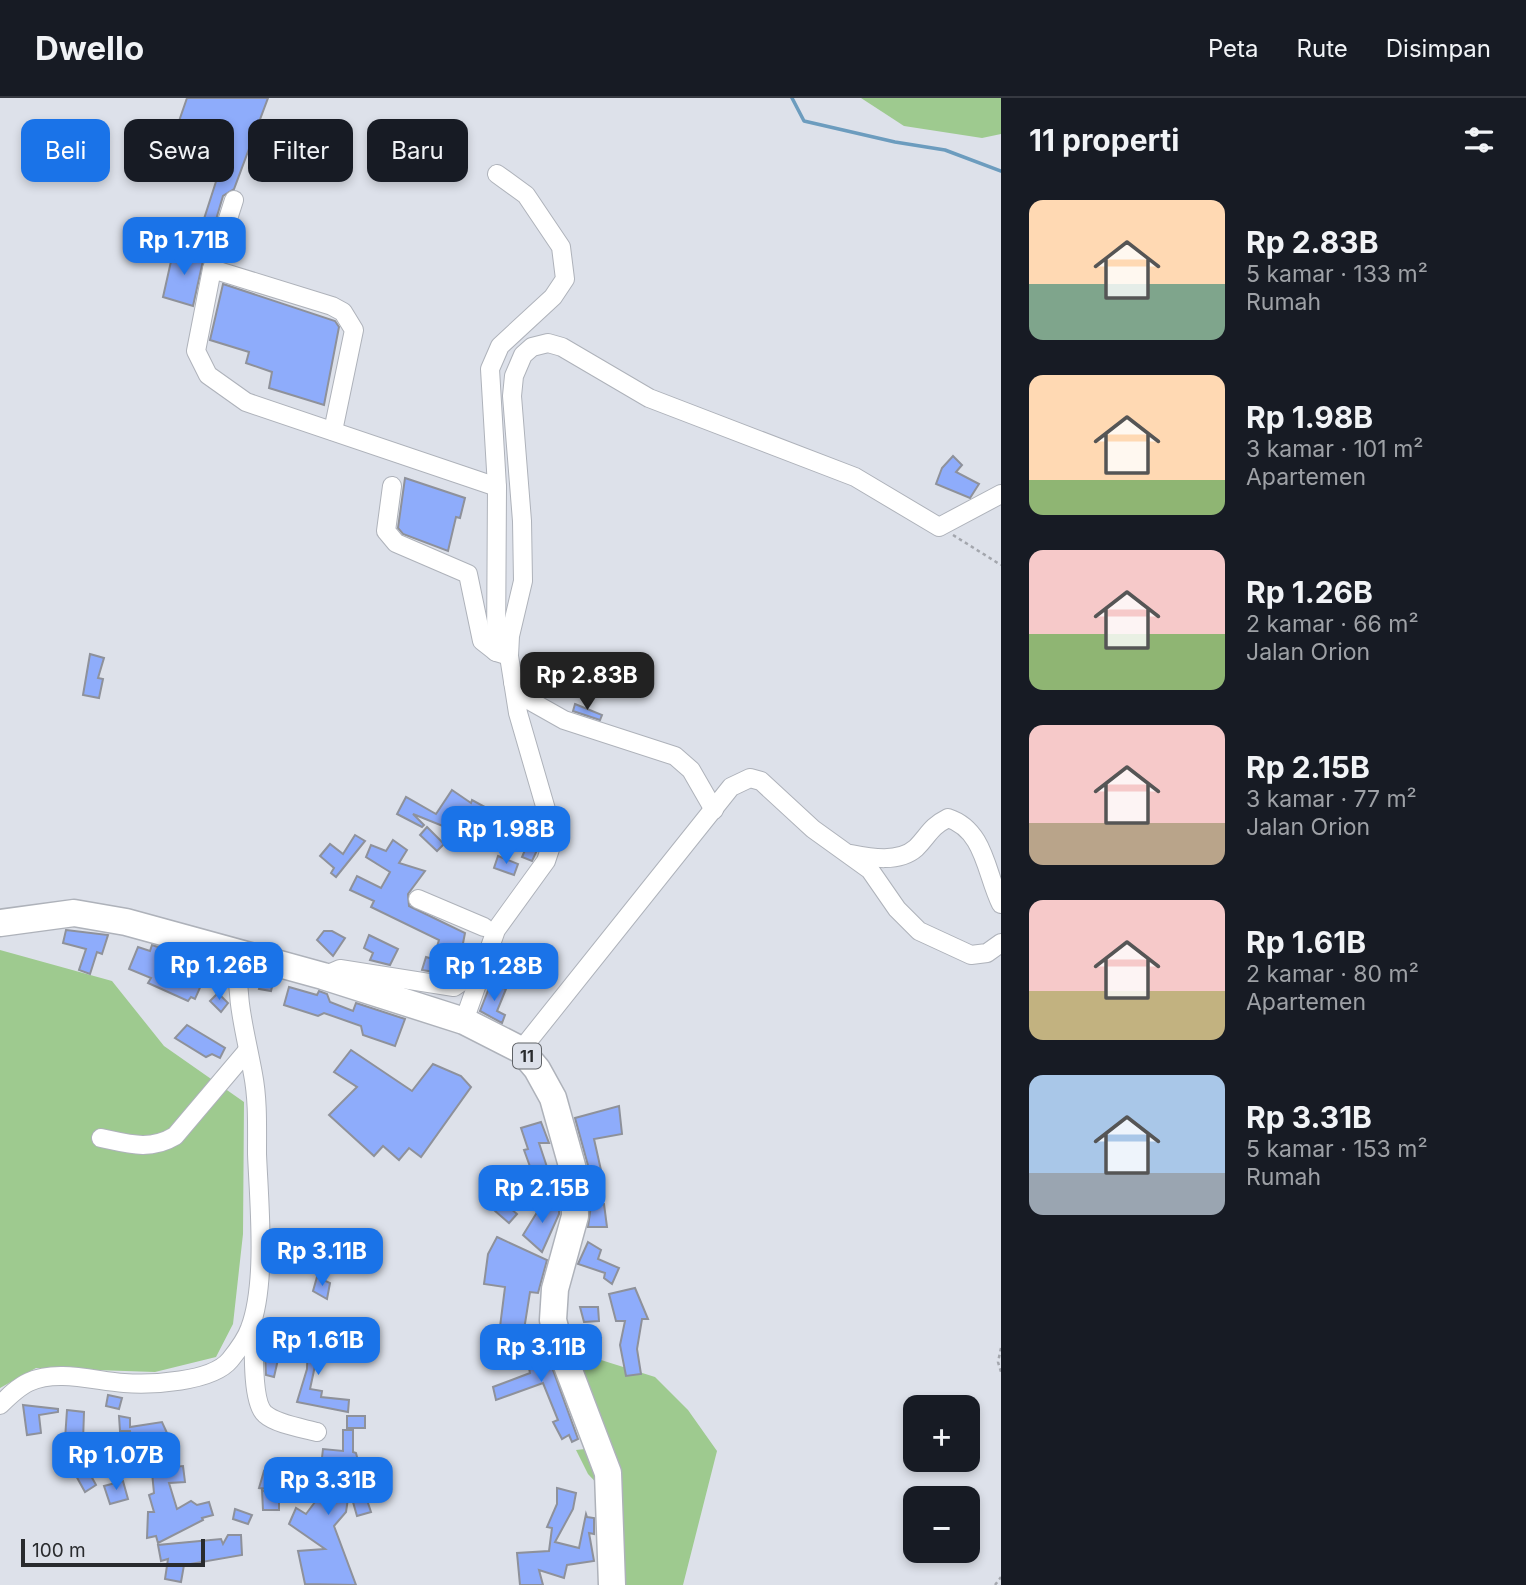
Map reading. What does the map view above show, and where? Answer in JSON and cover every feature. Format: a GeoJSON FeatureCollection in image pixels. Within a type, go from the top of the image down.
{"type":"FeatureCollection","features":[{"type":"Feature","properties":{"kind":"highway","name":"11"},"geometry":{"type":"LineString","coordinates":[[0,923],[74,914],[97,916],[323,976],[464,1021],[522,1050],[537,1069],[553,1098],[574,1173],[575,1216],[555,1289],[554,1320],[560,1348],[608,1474],[612,1585]]}},
{"type":"Feature","properties":{"kind":"street"},"geometry":{"type":"LineString","coordinates":[[464,1021],[496,930],[531,883],[552,848],[554,832],[533,770],[513,682],[503,654],[497,487],[489,384],[494,356],[500,346],[553,298],[565,279],[561,247],[526,195],[497,174]]}},
{"type":"Feature","properties":{"kind":"street"},"geometry":{"type":"LineString","coordinates":[[234,200],[212,269],[196,351],[208,375],[246,402],[497,487]]}},
{"type":"Feature","properties":{"kind":"street"},"geometry":{"type":"LineString","coordinates":[[212,269],[332,306],[350,320],[354,330],[332,431]]}},
{"type":"Feature","properties":{"kind":"street"},"geometry":{"type":"LineString","coordinates":[[503,654],[523,581],[513,386],[520,360],[532,347],[553,343],[562,346],[649,398],[846,472],[939,527],[1001,494]]}},
{"type":"Feature","properties":{"kind":"street"},"geometry":{"type":"LineString","coordinates":[[392,486],[386,531],[396,543],[468,574],[482,641],[503,654]]}},
{"type":"Feature","properties":{"kind":"street"},"geometry":{"type":"LineString","coordinates":[[513,682],[525,698],[564,720],[675,755],[691,770],[714,810]]}},
{"type":"Feature","properties":{"kind":"street"},"geometry":{"type":"LineString","coordinates":[[522,1050],[714,810],[738,782],[750,778],[761,781],[844,853],[870,870],[897,909],[919,931],[971,955],[988,953],[1001,943]]}},
{"type":"Feature","properties":{"kind":"street"},"geometry":{"type":"LineString","coordinates":[[844,853],[889,858],[915,849],[932,826],[948,818],[960,822],[975,837],[1001,904]]}},
{"type":"Feature","properties":{"kind":"street"},"geometry":{"type":"LineString","coordinates":[[323,976],[340,969],[454,987],[466,979],[484,928],[515,890],[531,883]]}},
{"type":"Feature","properties":{"kind":"street"},"geometry":{"type":"LineString","coordinates":[[418,899],[484,928]]}},
{"type":"Feature","properties":{"kind":"street"},"geometry":{"type":"LineString","coordinates":[[239,954],[236,984],[247,1051],[254,1074],[257,1142],[259,1245],[254,1312],[256,1391],[260,1408],[269,1417],[317,1433]]}},
{"type":"Feature","properties":{"kind":"street"},"geometry":{"type":"LineString","coordinates":[[102,1138],[143,1147],[160,1145],[175,1136],[247,1051]]}},
{"type":"Feature","properties":{"kind":"street"},"geometry":{"type":"LineString","coordinates":[[0,1405],[31,1381],[51,1377],[144,1384],[213,1372],[227,1364],[239,1349],[254,1312]]}},
{"type":"Feature","properties":{"kind":"path"},"geometry":{"type":"LineString","coordinates":[[939,527],[1001,565]]}},
{"type":"Feature","properties":{"kind":"path"},"geometry":{"type":"LineString","coordinates":[[1001,1348],[998,1362],[1001,1372]]}},
{"type":"Feature","properties":{"kind":"path"},"geometry":{"type":"LineString","coordinates":[[995,1585],[1001,1577]]}},
{"type":"Feature","properties":{"kind":"green space"},"geometry":{"type":"Polygon","coordinates":[[[861,98],[1001,98],[1001,134],[982,138],[904,126],[861,98]]]}},
{"type":"Feature","properties":{"kind":"green space"},"geometry":{"type":"Polygon","coordinates":[[[0,950],[112,981],[164,1046],[244,1102],[243,1234],[233,1324],[216,1357],[155,1372],[36,1368],[0,1388],[0,950]]]}},
{"type":"Feature","properties":{"kind":"green space"},"geometry":{"type":"Polygon","coordinates":[[[601,1360],[655,1377],[688,1410],[717,1451],[683,1585],[617,1585],[605,1492],[588,1474],[576,1450],[603,1447],[576,1373],[601,1360]]]}},
{"type":"Feature","properties":{"kind":"building"},"geometry":{"type":"Polygon","coordinates":[[[187,98],[268,98],[260,119],[248,119],[248,152],[234,189],[223,196],[215,223],[204,219],[216,182],[234,182],[234,119],[180,119],[187,98]]]}},
{"type":"Feature","properties":{"kind":"building"},"geometry":{"type":"Polygon","coordinates":[[[174,248],[204,256],[193,306],[163,297],[174,248]]]}},
{"type":"Feature","properties":{"kind":"building"},"geometry":{"type":"Polygon","coordinates":[[[223,284],[335,321],[339,327],[324,405],[269,388],[272,372],[246,363],[249,352],[210,340],[223,284]]]}},
{"type":"Feature","properties":{"kind":"building"},"geometry":{"type":"Polygon","coordinates":[[[953,456],[962,465],[956,472],[979,484],[970,498],[936,484],[942,468],[953,456]]]}},
{"type":"Feature","properties":{"kind":"building"},"geometry":{"type":"Polygon","coordinates":[[[405,478],[465,498],[460,518],[456,517],[448,551],[403,534],[398,528],[405,478]]]}},
{"type":"Feature","properties":{"kind":"building"},"geometry":{"type":"Polygon","coordinates":[[[90,654],[104,658],[98,678],[103,679],[99,698],[83,695],[90,654]]]}},
{"type":"Feature","properties":{"kind":"building"},"geometry":{"type":"Polygon","coordinates":[[[575,704],[602,715],[600,720],[573,711],[575,704]]]}},
{"type":"Feature","properties":{"kind":"building"},"geometry":{"type":"Polygon","coordinates":[[[452,790],[471,803],[472,800],[485,807],[475,819],[488,823],[483,833],[473,829],[470,837],[413,814],[424,825],[422,827],[397,814],[406,797],[436,814],[452,790]]]}},
{"type":"Feature","properties":{"kind":"building"},"geometry":{"type":"Polygon","coordinates":[[[427,827],[444,844],[437,851],[420,835],[427,827]]]}},
{"type":"Feature","properties":{"kind":"building"},"geometry":{"type":"Polygon","coordinates":[[[355,835],[365,841],[336,877],[331,873],[334,868],[320,856],[330,844],[343,854],[355,835]]]}},
{"type":"Feature","properties":{"kind":"building"},"geometry":{"type":"Polygon","coordinates":[[[393,840],[407,850],[399,863],[425,871],[408,894],[409,906],[465,933],[459,964],[448,960],[446,974],[422,970],[426,957],[433,959],[439,940],[371,907],[374,901],[350,890],[357,876],[381,888],[390,872],[366,857],[371,845],[386,851],[393,840]]]}},
{"type":"Feature","properties":{"kind":"building"},"geometry":{"type":"Polygon","coordinates":[[[529,841],[539,846],[532,861],[522,857],[529,841]]]}},
{"type":"Feature","properties":{"kind":"building"},"geometry":{"type":"Polygon","coordinates":[[[498,856],[518,864],[514,875],[494,868],[498,856]]]}},
{"type":"Feature","properties":{"kind":"building"},"geometry":{"type":"Polygon","coordinates":[[[66,930],[108,935],[102,954],[97,952],[90,974],[79,970],[86,949],[63,943],[66,930]]]}},
{"type":"Feature","properties":{"kind":"building"},"geometry":{"type":"Polygon","coordinates":[[[324,931],[332,931],[345,938],[333,956],[317,940],[324,931]]]}},
{"type":"Feature","properties":{"kind":"building"},"geometry":{"type":"Polygon","coordinates":[[[369,935],[398,949],[390,965],[370,960],[373,953],[364,948],[369,935]]]}},
{"type":"Feature","properties":{"kind":"building"},"geometry":{"type":"Polygon","coordinates":[[[152,945],[210,965],[195,999],[191,997],[188,1001],[148,983],[151,978],[129,969],[138,947],[150,951],[152,945]]]}},
{"type":"Feature","properties":{"kind":"building"},"geometry":{"type":"Polygon","coordinates":[[[263,976],[274,979],[271,991],[259,989],[263,976]]]}},
{"type":"Feature","properties":{"kind":"building"},"geometry":{"type":"Polygon","coordinates":[[[491,983],[506,989],[497,1011],[505,1015],[502,1023],[480,1011],[491,983]]]}},
{"type":"Feature","properties":{"kind":"building"},"geometry":{"type":"Polygon","coordinates":[[[289,987],[317,995],[319,991],[327,994],[330,1002],[353,1011],[356,1003],[405,1019],[395,1046],[363,1035],[361,1026],[324,1013],[318,1016],[284,1005],[289,987]]]}},
{"type":"Feature","properties":{"kind":"building"},"geometry":{"type":"Polygon","coordinates":[[[218,993],[228,1003],[221,1012],[210,1001],[218,993]]]}},
{"type":"Feature","properties":{"kind":"building"},"geometry":{"type":"Polygon","coordinates":[[[187,1025],[225,1048],[220,1058],[212,1054],[206,1057],[175,1038],[187,1025]]]}},
{"type":"Feature","properties":{"kind":"building"},"geometry":{"type":"Polygon","coordinates":[[[351,1050],[412,1091],[433,1064],[461,1076],[471,1087],[421,1157],[409,1148],[399,1160],[383,1146],[374,1156],[329,1115],[357,1087],[334,1072],[351,1050]]]}},
{"type":"Feature","properties":{"kind":"building"},"geometry":{"type":"Polygon","coordinates":[[[619,1106],[622,1134],[594,1139],[601,1170],[595,1172],[597,1201],[590,1200],[589,1169],[575,1118],[619,1106]]]}},
{"type":"Feature","properties":{"kind":"building"},"geometry":{"type":"Polygon","coordinates":[[[541,1122],[549,1143],[539,1143],[547,1167],[532,1172],[524,1150],[528,1149],[521,1128],[541,1122]]]}},
{"type":"Feature","properties":{"kind":"building"},"geometry":{"type":"Polygon","coordinates":[[[544,1201],[559,1208],[559,1214],[542,1252],[523,1235],[544,1201]]]}},
{"type":"Feature","properties":{"kind":"building"},"geometry":{"type":"Polygon","coordinates":[[[503,1202],[517,1214],[509,1223],[495,1211],[503,1202]]]}},
{"type":"Feature","properties":{"kind":"building"},"geometry":{"type":"Polygon","coordinates":[[[604,1204],[607,1227],[588,1227],[591,1205],[604,1204]]]}},
{"type":"Feature","properties":{"kind":"building"},"geometry":{"type":"Polygon","coordinates":[[[497,1237],[547,1260],[538,1293],[530,1292],[524,1330],[500,1327],[505,1287],[484,1284],[488,1254],[497,1237]]]}},
{"type":"Feature","properties":{"kind":"building"},"geometry":{"type":"Polygon","coordinates":[[[588,1242],[601,1250],[598,1259],[619,1268],[612,1284],[604,1278],[605,1273],[578,1264],[588,1242]]]}},
{"type":"Feature","properties":{"kind":"building"},"geometry":{"type":"Polygon","coordinates":[[[317,1277],[330,1283],[327,1299],[313,1291],[317,1277]]]}},
{"type":"Feature","properties":{"kind":"building"},"geometry":{"type":"Polygon","coordinates":[[[635,1288],[648,1319],[642,1319],[637,1349],[641,1374],[626,1376],[620,1345],[625,1321],[616,1321],[609,1294],[635,1288]]]}},
{"type":"Feature","properties":{"kind":"building"},"geometry":{"type":"Polygon","coordinates":[[[580,1307],[598,1307],[599,1321],[584,1322],[580,1307]]]}},
{"type":"Feature","properties":{"kind":"building"},"geometry":{"type":"Polygon","coordinates":[[[537,1326],[578,1439],[572,1442],[569,1435],[562,1439],[553,1422],[558,1420],[543,1383],[496,1400],[493,1387],[530,1373],[525,1350],[532,1348],[530,1329],[537,1326]]]}},
{"type":"Feature","properties":{"kind":"building"},"geometry":{"type":"Polygon","coordinates":[[[583,1335],[601,1338],[598,1354],[580,1350],[583,1335]]]}},
{"type":"Feature","properties":{"kind":"building"},"geometry":{"type":"Polygon","coordinates":[[[308,1336],[336,1338],[320,1361],[316,1361],[310,1389],[322,1391],[321,1397],[349,1400],[348,1412],[297,1402],[307,1369],[308,1336]]]}},
{"type":"Feature","properties":{"kind":"building"},"geometry":{"type":"Polygon","coordinates":[[[265,1352],[279,1355],[274,1377],[266,1375],[265,1352]]]}},
{"type":"Feature","properties":{"kind":"building"},"geometry":{"type":"Polygon","coordinates":[[[108,1395],[122,1398],[119,1409],[106,1406],[108,1395]]]}},
{"type":"Feature","properties":{"kind":"building"},"geometry":{"type":"Polygon","coordinates":[[[23,1405],[58,1409],[58,1412],[39,1415],[41,1433],[27,1435],[23,1405]]]}},
{"type":"Feature","properties":{"kind":"building"},"geometry":{"type":"Polygon","coordinates":[[[67,1410],[84,1412],[83,1442],[72,1441],[96,1485],[85,1492],[64,1454],[67,1410]]]}},
{"type":"Feature","properties":{"kind":"building"},"geometry":{"type":"Polygon","coordinates":[[[119,1416],[130,1418],[130,1427],[162,1422],[167,1433],[149,1441],[154,1460],[127,1467],[124,1456],[134,1453],[130,1431],[120,1431],[119,1416]]]}},
{"type":"Feature","properties":{"kind":"building"},"geometry":{"type":"Polygon","coordinates":[[[347,1416],[365,1416],[365,1428],[347,1428],[347,1416]]]}},
{"type":"Feature","properties":{"kind":"building"},"geometry":{"type":"Polygon","coordinates":[[[343,1430],[353,1430],[353,1452],[356,1453],[361,1473],[352,1472],[346,1512],[334,1526],[356,1585],[305,1584],[298,1551],[325,1549],[289,1524],[296,1508],[306,1514],[321,1494],[308,1492],[310,1474],[320,1475],[323,1449],[343,1451],[343,1430]]]}},
{"type":"Feature","properties":{"kind":"building"},"geometry":{"type":"Polygon","coordinates":[[[162,1460],[163,1468],[183,1466],[185,1482],[169,1483],[177,1509],[191,1501],[197,1505],[209,1502],[213,1515],[202,1518],[203,1520],[158,1543],[156,1536],[147,1538],[148,1512],[154,1512],[149,1495],[154,1493],[151,1462],[162,1460]]]}},
{"type":"Feature","properties":{"kind":"building"},"geometry":{"type":"Polygon","coordinates":[[[264,1471],[284,1480],[281,1490],[259,1488],[264,1471]]]}},
{"type":"Feature","properties":{"kind":"building"},"geometry":{"type":"Polygon","coordinates":[[[123,1481],[128,1499],[110,1504],[104,1486],[123,1481]]]}},
{"type":"Feature","properties":{"kind":"building"},"geometry":{"type":"Polygon","coordinates":[[[557,1488],[576,1493],[573,1509],[555,1542],[579,1548],[586,1514],[587,1517],[594,1518],[594,1534],[589,1533],[594,1561],[567,1565],[564,1578],[539,1570],[543,1585],[520,1585],[517,1553],[549,1551],[552,1528],[547,1527],[557,1504],[557,1488]]]}},
{"type":"Feature","properties":{"kind":"building"},"geometry":{"type":"Polygon","coordinates":[[[262,1490],[279,1499],[279,1510],[263,1510],[262,1490]]]}},
{"type":"Feature","properties":{"kind":"building"},"geometry":{"type":"Polygon","coordinates":[[[366,1497],[371,1512],[357,1516],[353,1502],[366,1497]]]}},
{"type":"Feature","properties":{"kind":"building"},"geometry":{"type":"Polygon","coordinates":[[[235,1509],[252,1515],[248,1524],[233,1519],[235,1509]]]}},
{"type":"Feature","properties":{"kind":"building"},"geometry":{"type":"Polygon","coordinates":[[[228,1535],[241,1535],[242,1555],[184,1565],[181,1582],[165,1579],[168,1559],[161,1561],[158,1545],[221,1539],[223,1544],[228,1535]]]}},
{"type":"Feature","properties":{"kind":"waterway"},"geometry":{"type":"LineString","coordinates":[[792,98],[804,121],[895,142],[945,150],[1001,171]]}}]}
